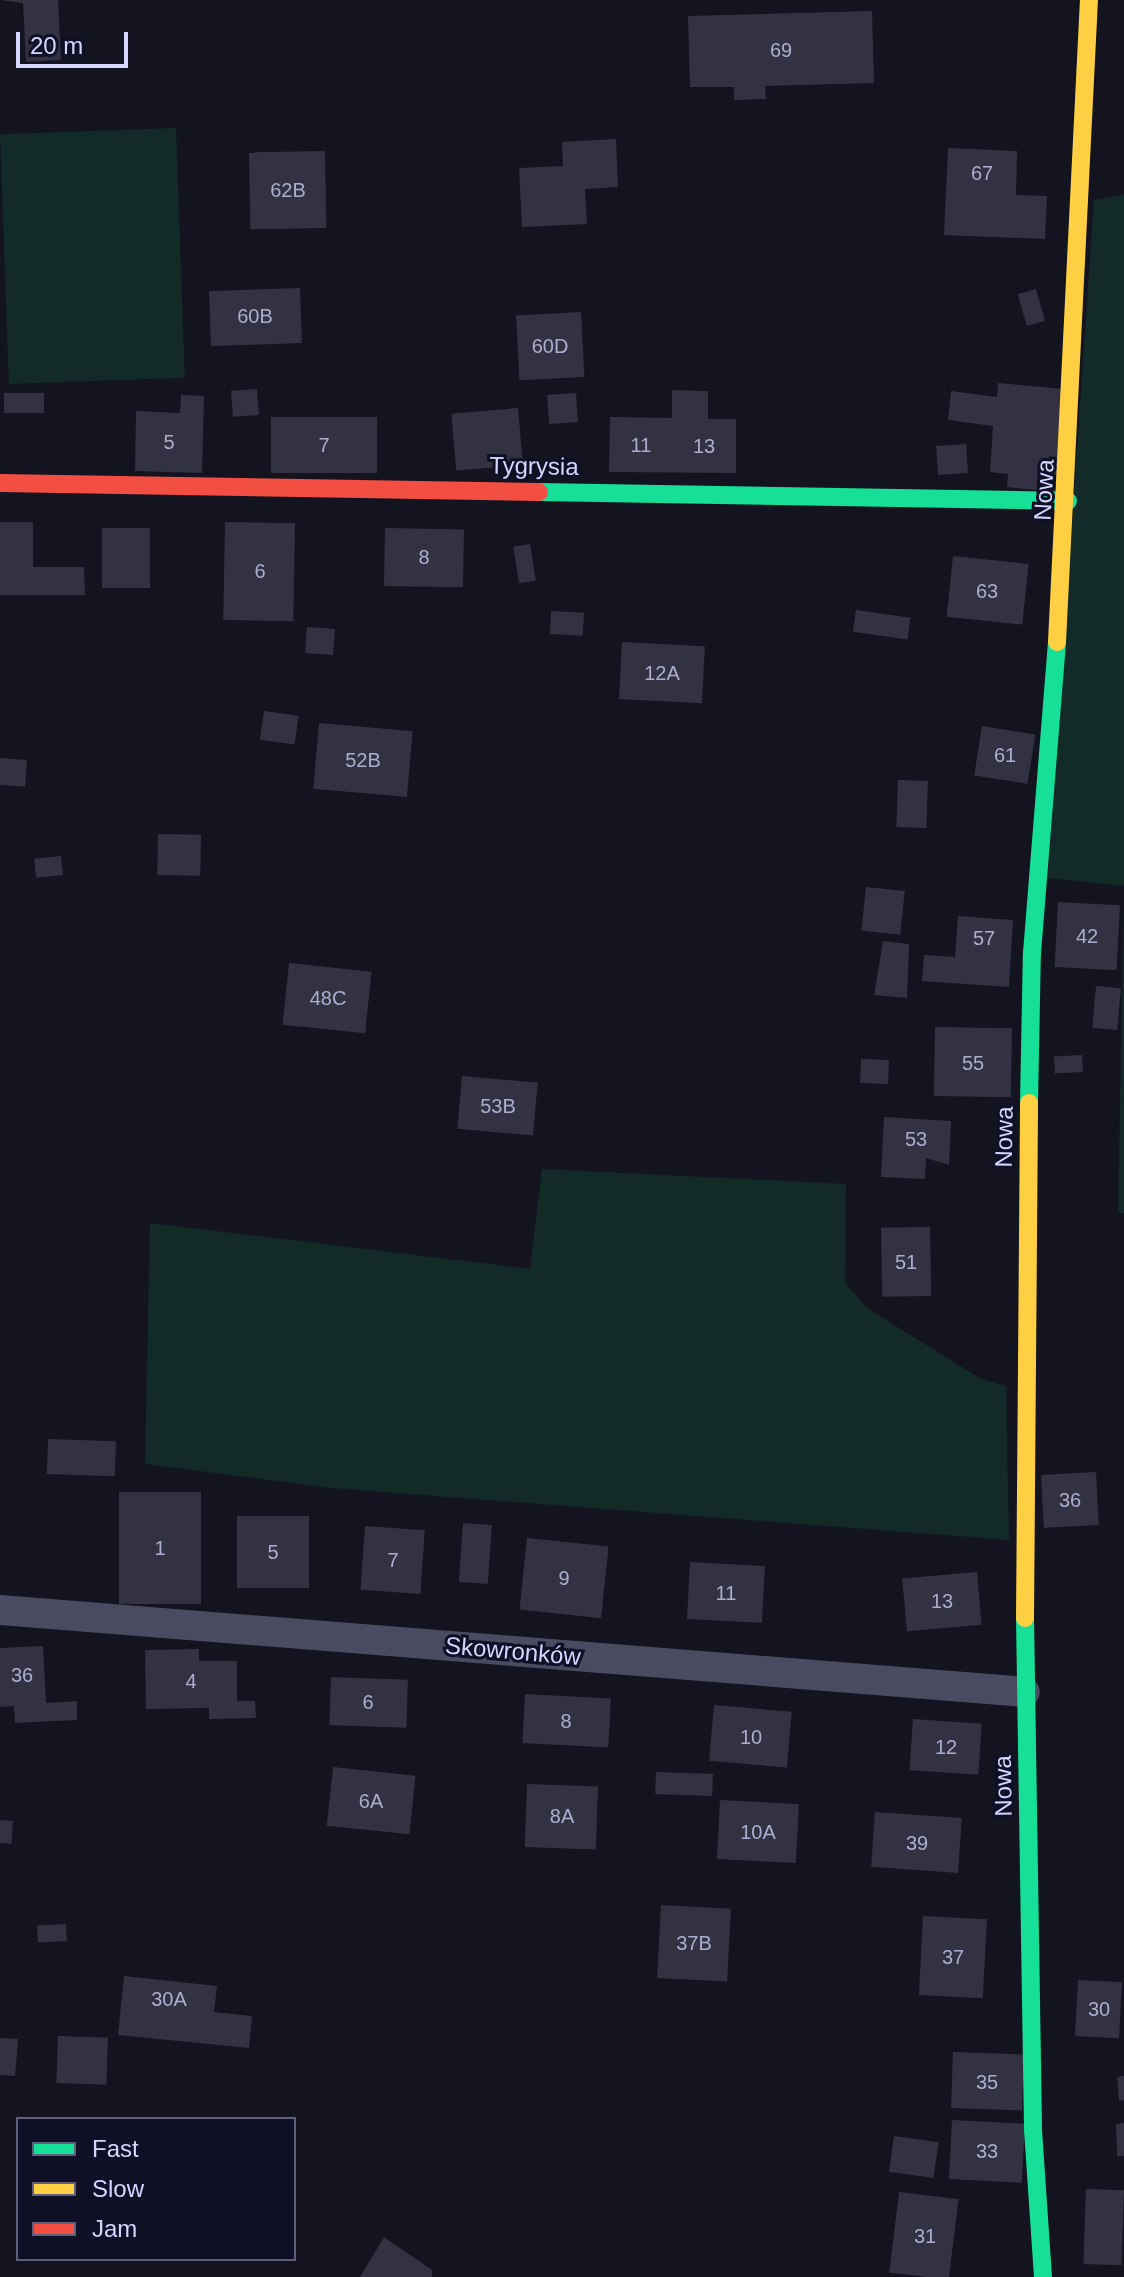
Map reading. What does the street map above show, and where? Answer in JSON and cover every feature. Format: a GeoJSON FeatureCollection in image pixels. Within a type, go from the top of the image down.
{"type":"FeatureCollection","features":[{"type":"Feature","properties":{"kind":"street","name":"Nowa"},"geometry":{"type":"LineString","coordinates":[[1043,2277],[1025,1692],[1022,1398],[1032,953],[1068,501],[1089,0]]}},
{"type":"Feature","properties":{"kind":"street","name":"Tygrysia"},"geometry":{"type":"LineString","coordinates":[[0,483],[1068,501]]}},
{"type":"Feature","properties":{"kind":"street","name":"Skowronków"},"geometry":{"type":"LineString","coordinates":[[0,1610],[1025,1692]]}},
{"type":"Feature","properties":{"kind":"green space"},"geometry":{"type":"Polygon","coordinates":[[[176,128],[185,378],[9,384],[0,134],[176,128]]]}},
{"type":"Feature","properties":{"kind":"green space"},"geometry":{"type":"Polygon","coordinates":[[[1124,195],[1124,886],[1048,878],[1094,200],[1124,195]]]}},
{"type":"Feature","properties":{"kind":"green space"},"geometry":{"type":"Polygon","coordinates":[[[1124,903],[1124,1213],[1118,1213],[1124,903]]]}},
{"type":"Feature","properties":{"kind":"green space"},"geometry":{"type":"Polygon","coordinates":[[[542,1169],[846,1184],[845,1283],[867,1308],[981,1379],[1006,1386],[1009,1540],[332,1488],[145,1464],[150,1223],[530,1269],[542,1169]]]}},
{"type":"Feature","properties":{"kind":"building"},"geometry":{"type":"Polygon","coordinates":[[[0,0],[58,0],[61,60],[26,62],[23,3],[0,0]]]}},
{"type":"Feature","properties":{"kind":"building"},"geometry":{"type":"Polygon","coordinates":[[[872,11],[874,83],[765,86],[766,99],[734,100],[734,87],[690,87],[688,16],[872,11]]]}},
{"type":"Feature","properties":{"kind":"building"},"geometry":{"type":"Polygon","coordinates":[[[616,139],[618,187],[585,189],[587,224],[522,227],[519,168],[563,166],[562,142],[616,139]]]}},
{"type":"Feature","properties":{"kind":"building"},"geometry":{"type":"Polygon","coordinates":[[[948,148],[1017,151],[1016,195],[1047,196],[1045,239],[944,235],[948,148]]]}},
{"type":"Feature","properties":{"kind":"building"},"geometry":{"type":"Polygon","coordinates":[[[325,151],[326,228],[250,229],[249,152],[325,151]]]}},
{"type":"Feature","properties":{"kind":"building"},"geometry":{"type":"Polygon","coordinates":[[[300,288],[302,343],[211,346],[209,291],[300,288]]]}},
{"type":"Feature","properties":{"kind":"building"},"geometry":{"type":"Polygon","coordinates":[[[1036,289],[1045,321],[1027,326],[1018,294],[1036,289]]]}},
{"type":"Feature","properties":{"kind":"building"},"geometry":{"type":"Polygon","coordinates":[[[581,312],[584,377],[519,380],[516,315],[581,312]]]}},
{"type":"Feature","properties":{"kind":"building"},"geometry":{"type":"Polygon","coordinates":[[[998,383],[1064,389],[1055,492],[1007,487],[1008,474],[990,472],[993,426],[948,420],[951,391],[997,397],[998,383]]]}},
{"type":"Feature","properties":{"kind":"building"},"geometry":{"type":"Polygon","coordinates":[[[257,389],[259,415],[233,417],[231,391],[257,389]]]}},
{"type":"Feature","properties":{"kind":"building"},"geometry":{"type":"Polygon","coordinates":[[[672,390],[708,391],[708,419],[736,419],[736,473],[609,472],[610,417],[672,418],[672,390]]]}},
{"type":"Feature","properties":{"kind":"building"},"geometry":{"type":"Polygon","coordinates":[[[4,393],[44,393],[44,413],[4,413],[4,393]]]}},
{"type":"Feature","properties":{"kind":"building"},"geometry":{"type":"Polygon","coordinates":[[[576,393],[578,422],[549,424],[547,395],[576,393]]]}},
{"type":"Feature","properties":{"kind":"building"},"geometry":{"type":"Polygon","coordinates":[[[181,395],[204,396],[202,473],[135,471],[136,411],[180,413],[181,395]]]}},
{"type":"Feature","properties":{"kind":"building"},"geometry":{"type":"Polygon","coordinates":[[[518,408],[523,465],[456,471],[451,414],[518,408]]]}},
{"type":"Feature","properties":{"kind":"building"},"geometry":{"type":"Polygon","coordinates":[[[271,417],[377,417],[377,473],[271,473],[271,417]]]}},
{"type":"Feature","properties":{"kind":"building"},"geometry":{"type":"Polygon","coordinates":[[[966,444],[968,473],[938,475],[936,446],[966,444]]]}},
{"type":"Feature","properties":{"kind":"building"},"geometry":{"type":"Polygon","coordinates":[[[0,522],[33,522],[33,567],[84,567],[85,595],[0,595],[0,522]]]}},
{"type":"Feature","properties":{"kind":"building"},"geometry":{"type":"Polygon","coordinates":[[[225,522],[295,523],[293,621],[223,620],[225,522]]]}},
{"type":"Feature","properties":{"kind":"building"},"geometry":{"type":"Polygon","coordinates":[[[102,528],[150,528],[150,588],[102,588],[102,528]]]}},
{"type":"Feature","properties":{"kind":"building"},"geometry":{"type":"Polygon","coordinates":[[[385,528],[464,529],[463,587],[384,586],[385,528]]]}},
{"type":"Feature","properties":{"kind":"building"},"geometry":{"type":"Polygon","coordinates":[[[530,544],[536,581],[519,583],[513,547],[530,544]]]}},
{"type":"Feature","properties":{"kind":"building"},"geometry":{"type":"Polygon","coordinates":[[[953,556],[1029,564],[1022,625],[947,617],[953,556]]]}},
{"type":"Feature","properties":{"kind":"building"},"geometry":{"type":"Polygon","coordinates":[[[856,610],[910,618],[907,639],[853,632],[856,610]]]}},
{"type":"Feature","properties":{"kind":"building"},"geometry":{"type":"Polygon","coordinates":[[[551,611],[584,613],[583,636],[550,634],[551,611]]]}},
{"type":"Feature","properties":{"kind":"building"},"geometry":{"type":"Polygon","coordinates":[[[307,627],[335,629],[333,655],[305,653],[307,627]]]}},
{"type":"Feature","properties":{"kind":"building"},"geometry":{"type":"Polygon","coordinates":[[[622,642],[705,646],[702,703],[619,699],[622,642]]]}},
{"type":"Feature","properties":{"kind":"building"},"geometry":{"type":"Polygon","coordinates":[[[264,711],[299,716],[295,745],[260,740],[264,711]]]}},
{"type":"Feature","properties":{"kind":"building"},"geometry":{"type":"Polygon","coordinates":[[[319,723],[413,731],[407,797],[313,789],[319,723]]]}},
{"type":"Feature","properties":{"kind":"building"},"geometry":{"type":"Polygon","coordinates":[[[982,726],[1035,734],[1028,784],[974,775],[982,726]]]}},
{"type":"Feature","properties":{"kind":"building"},"geometry":{"type":"Polygon","coordinates":[[[0,758],[27,760],[25,787],[0,785],[0,758]]]}},
{"type":"Feature","properties":{"kind":"building"},"geometry":{"type":"Polygon","coordinates":[[[898,780],[928,781],[926,828],[896,827],[898,780]]]}},
{"type":"Feature","properties":{"kind":"building"},"geometry":{"type":"Polygon","coordinates":[[[158,834],[201,835],[200,876],[157,875],[158,834]]]}},
{"type":"Feature","properties":{"kind":"building"},"geometry":{"type":"Polygon","coordinates":[[[61,856],[63,875],[36,878],[34,859],[61,856]]]}},
{"type":"Feature","properties":{"kind":"building"},"geometry":{"type":"Polygon","coordinates":[[[866,887],[905,891],[900,935],[861,931],[866,887]]]}},
{"type":"Feature","properties":{"kind":"building"},"geometry":{"type":"Polygon","coordinates":[[[1058,902],[1120,905],[1117,970],[1055,967],[1058,902]]]}},
{"type":"Feature","properties":{"kind":"building"},"geometry":{"type":"Polygon","coordinates":[[[958,916],[1013,920],[1009,987],[922,981],[924,955],[955,957],[958,916]]]}},
{"type":"Feature","properties":{"kind":"building"},"geometry":{"type":"Polygon","coordinates":[[[883,941],[909,944],[907,998],[874,995],[883,941]]]}},
{"type":"Feature","properties":{"kind":"building"},"geometry":{"type":"Polygon","coordinates":[[[289,963],[372,972],[365,1033],[283,1025],[289,963]]]}},
{"type":"Feature","properties":{"kind":"building"},"geometry":{"type":"Polygon","coordinates":[[[1096,986],[1121,988],[1117,1030],[1092,1028],[1096,986]]]}},
{"type":"Feature","properties":{"kind":"building"},"geometry":{"type":"Polygon","coordinates":[[[935,1027],[1012,1028],[1011,1097],[934,1096],[935,1027]]]}},
{"type":"Feature","properties":{"kind":"building"},"geometry":{"type":"Polygon","coordinates":[[[1082,1055],[1083,1072],[1055,1073],[1054,1056],[1082,1055]]]}},
{"type":"Feature","properties":{"kind":"building"},"geometry":{"type":"Polygon","coordinates":[[[861,1059],[889,1060],[888,1084],[860,1083],[861,1059]]]}},
{"type":"Feature","properties":{"kind":"building"},"geometry":{"type":"Polygon","coordinates":[[[462,1076],[538,1083],[533,1135],[457,1129],[462,1076]]]}},
{"type":"Feature","properties":{"kind":"building"},"geometry":{"type":"Polygon","coordinates":[[[884,1117],[951,1121],[949,1165],[926,1158],[925,1179],[881,1177],[884,1117]]]}},
{"type":"Feature","properties":{"kind":"building"},"geometry":{"type":"Polygon","coordinates":[[[930,1227],[931,1296],[882,1297],[881,1228],[930,1227]]]}},
{"type":"Feature","properties":{"kind":"building"},"geometry":{"type":"Polygon","coordinates":[[[48,1439],[116,1441],[115,1476],[47,1474],[48,1439]]]}},
{"type":"Feature","properties":{"kind":"building"},"geometry":{"type":"Polygon","coordinates":[[[1096,1472],[1099,1525],[1044,1528],[1041,1475],[1096,1472]]]}},
{"type":"Feature","properties":{"kind":"building"},"geometry":{"type":"Polygon","coordinates":[[[119,1492],[201,1492],[201,1604],[119,1604],[119,1492]]]}},
{"type":"Feature","properties":{"kind":"building"},"geometry":{"type":"Polygon","coordinates":[[[237,1516],[309,1516],[309,1588],[237,1588],[237,1516]]]}},
{"type":"Feature","properties":{"kind":"building"},"geometry":{"type":"Polygon","coordinates":[[[463,1523],[492,1525],[488,1584],[459,1582],[463,1523]]]}},
{"type":"Feature","properties":{"kind":"building"},"geometry":{"type":"Polygon","coordinates":[[[365,1526],[425,1530],[420,1594],[361,1590],[365,1526]]]}},
{"type":"Feature","properties":{"kind":"building"},"geometry":{"type":"Polygon","coordinates":[[[527,1538],[609,1547],[601,1618],[519,1610],[527,1538]]]}},
{"type":"Feature","properties":{"kind":"building"},"geometry":{"type":"Polygon","coordinates":[[[690,1562],[765,1566],[762,1623],[687,1619],[690,1562]]]}},
{"type":"Feature","properties":{"kind":"building"},"geometry":{"type":"Polygon","coordinates":[[[977,1572],[982,1625],[907,1631],[902,1579],[977,1572]]]}},
{"type":"Feature","properties":{"kind":"building"},"geometry":{"type":"Polygon","coordinates":[[[43,1646],[46,1703],[77,1701],[77,1720],[15,1723],[14,1706],[0,1707],[0,1648],[43,1646]]]}},
{"type":"Feature","properties":{"kind":"building"},"geometry":{"type":"Polygon","coordinates":[[[199,1649],[199,1661],[237,1661],[237,1701],[255,1701],[256,1718],[209,1719],[209,1708],[146,1709],[145,1650],[199,1649]]]}},
{"type":"Feature","properties":{"kind":"building"},"geometry":{"type":"Polygon","coordinates":[[[331,1677],[408,1680],[406,1728],[329,1725],[331,1677]]]}},
{"type":"Feature","properties":{"kind":"building"},"geometry":{"type":"Polygon","coordinates":[[[525,1694],[611,1699],[608,1747],[522,1743],[525,1694]]]}},
{"type":"Feature","properties":{"kind":"building"},"geometry":{"type":"Polygon","coordinates":[[[714,1705],[792,1712],[787,1768],[709,1761],[714,1705]]]}},
{"type":"Feature","properties":{"kind":"building"},"geometry":{"type":"Polygon","coordinates":[[[913,1719],[982,1724],[978,1775],[909,1770],[913,1719]]]}},
{"type":"Feature","properties":{"kind":"building"},"geometry":{"type":"Polygon","coordinates":[[[333,1767],[416,1776],[409,1834],[327,1826],[333,1767]]]}},
{"type":"Feature","properties":{"kind":"building"},"geometry":{"type":"Polygon","coordinates":[[[656,1772],[713,1774],[712,1796],[655,1794],[656,1772]]]}},
{"type":"Feature","properties":{"kind":"building"},"geometry":{"type":"Polygon","coordinates":[[[527,1784],[598,1786],[596,1849],[525,1847],[527,1784]]]}},
{"type":"Feature","properties":{"kind":"building"},"geometry":{"type":"Polygon","coordinates":[[[720,1800],[799,1804],[796,1863],[717,1859],[720,1800]]]}},
{"type":"Feature","properties":{"kind":"building"},"geometry":{"type":"Polygon","coordinates":[[[875,1812],[962,1818],[958,1873],[871,1867],[875,1812]]]}},
{"type":"Feature","properties":{"kind":"building"},"geometry":{"type":"Polygon","coordinates":[[[0,1820],[13,1821],[11,1844],[0,1843],[0,1820]]]}},
{"type":"Feature","properties":{"kind":"building"},"geometry":{"type":"Polygon","coordinates":[[[661,1905],[731,1909],[727,1982],[657,1978],[661,1905]]]}},
{"type":"Feature","properties":{"kind":"building"},"geometry":{"type":"Polygon","coordinates":[[[923,1916],[987,1919],[983,1998],[919,1995],[923,1916]]]}},
{"type":"Feature","properties":{"kind":"building"},"geometry":{"type":"Polygon","coordinates":[[[66,1924],[67,1941],[38,1942],[37,1926],[66,1924]]]}},
{"type":"Feature","properties":{"kind":"building"},"geometry":{"type":"Polygon","coordinates":[[[124,1976],[217,1986],[214,2012],[252,2016],[249,2048],[118,2035],[124,1976]]]}},
{"type":"Feature","properties":{"kind":"building"},"geometry":{"type":"Polygon","coordinates":[[[1078,1980],[1122,1982],[1119,2038],[1075,2036],[1078,1980]]]}},
{"type":"Feature","properties":{"kind":"building"},"geometry":{"type":"Polygon","coordinates":[[[58,2036],[108,2038],[106,2085],[56,2083],[58,2036]]]}},
{"type":"Feature","properties":{"kind":"building"},"geometry":{"type":"Polygon","coordinates":[[[0,2038],[18,2039],[15,2076],[0,2075],[0,2038]]]}},
{"type":"Feature","properties":{"kind":"building"},"geometry":{"type":"Polygon","coordinates":[[[953,2052],[1024,2054],[1022,2110],[951,2108],[953,2052]]]}},
{"type":"Feature","properties":{"kind":"building"},"geometry":{"type":"Polygon","coordinates":[[[1124,2076],[1124,2100],[1119,2101],[1117,2077],[1124,2076]]]}},
{"type":"Feature","properties":{"kind":"building"},"geometry":{"type":"Polygon","coordinates":[[[952,2120],[1025,2124],[1022,2183],[949,2179],[952,2120]]]}},
{"type":"Feature","properties":{"kind":"building"},"geometry":{"type":"Polygon","coordinates":[[[1124,2123],[1124,2156],[1117,2156],[1116,2124],[1124,2123]]]}},
{"type":"Feature","properties":{"kind":"building"},"geometry":{"type":"Polygon","coordinates":[[[894,2136],[939,2142],[934,2178],[889,2172],[894,2136]]]}},
{"type":"Feature","properties":{"kind":"building"},"geometry":{"type":"Polygon","coordinates":[[[1086,2189],[1124,2190],[1121,2265],[1083,2264],[1086,2189]]]}},
{"type":"Feature","properties":{"kind":"building"},"geometry":{"type":"Polygon","coordinates":[[[899,2192],[959,2199],[949,2277],[889,2272],[899,2192]]]}},
{"type":"Feature","properties":{"kind":"building"},"geometry":{"type":"Polygon","coordinates":[[[384,2237],[432,2270],[432,2277],[360,2277],[384,2237]]]}},
{"type":"Feature","properties":{"kind":"traffic: fast"},"geometry":{"type":"LineString","coordinates":[[539,492],[1068,501]]}},
{"type":"Feature","properties":{"kind":"traffic: fast"},"geometry":{"type":"LineString","coordinates":[[1029,1103],[1032,953],[1057,642]]}},
{"type":"Feature","properties":{"kind":"traffic: fast"},"geometry":{"type":"LineString","coordinates":[[1025,1618],[1033,2130],[1043,2277]]}},
{"type":"Feature","properties":{"kind":"traffic: slow"},"geometry":{"type":"LineString","coordinates":[[1057,642],[1089,0]]}},
{"type":"Feature","properties":{"kind":"traffic: slow"},"geometry":{"type":"LineString","coordinates":[[1025,1618],[1029,1103]]}},
{"type":"Feature","properties":{"kind":"traffic: jam"},"geometry":{"type":"LineString","coordinates":[[0,483],[539,492]]}}]}
